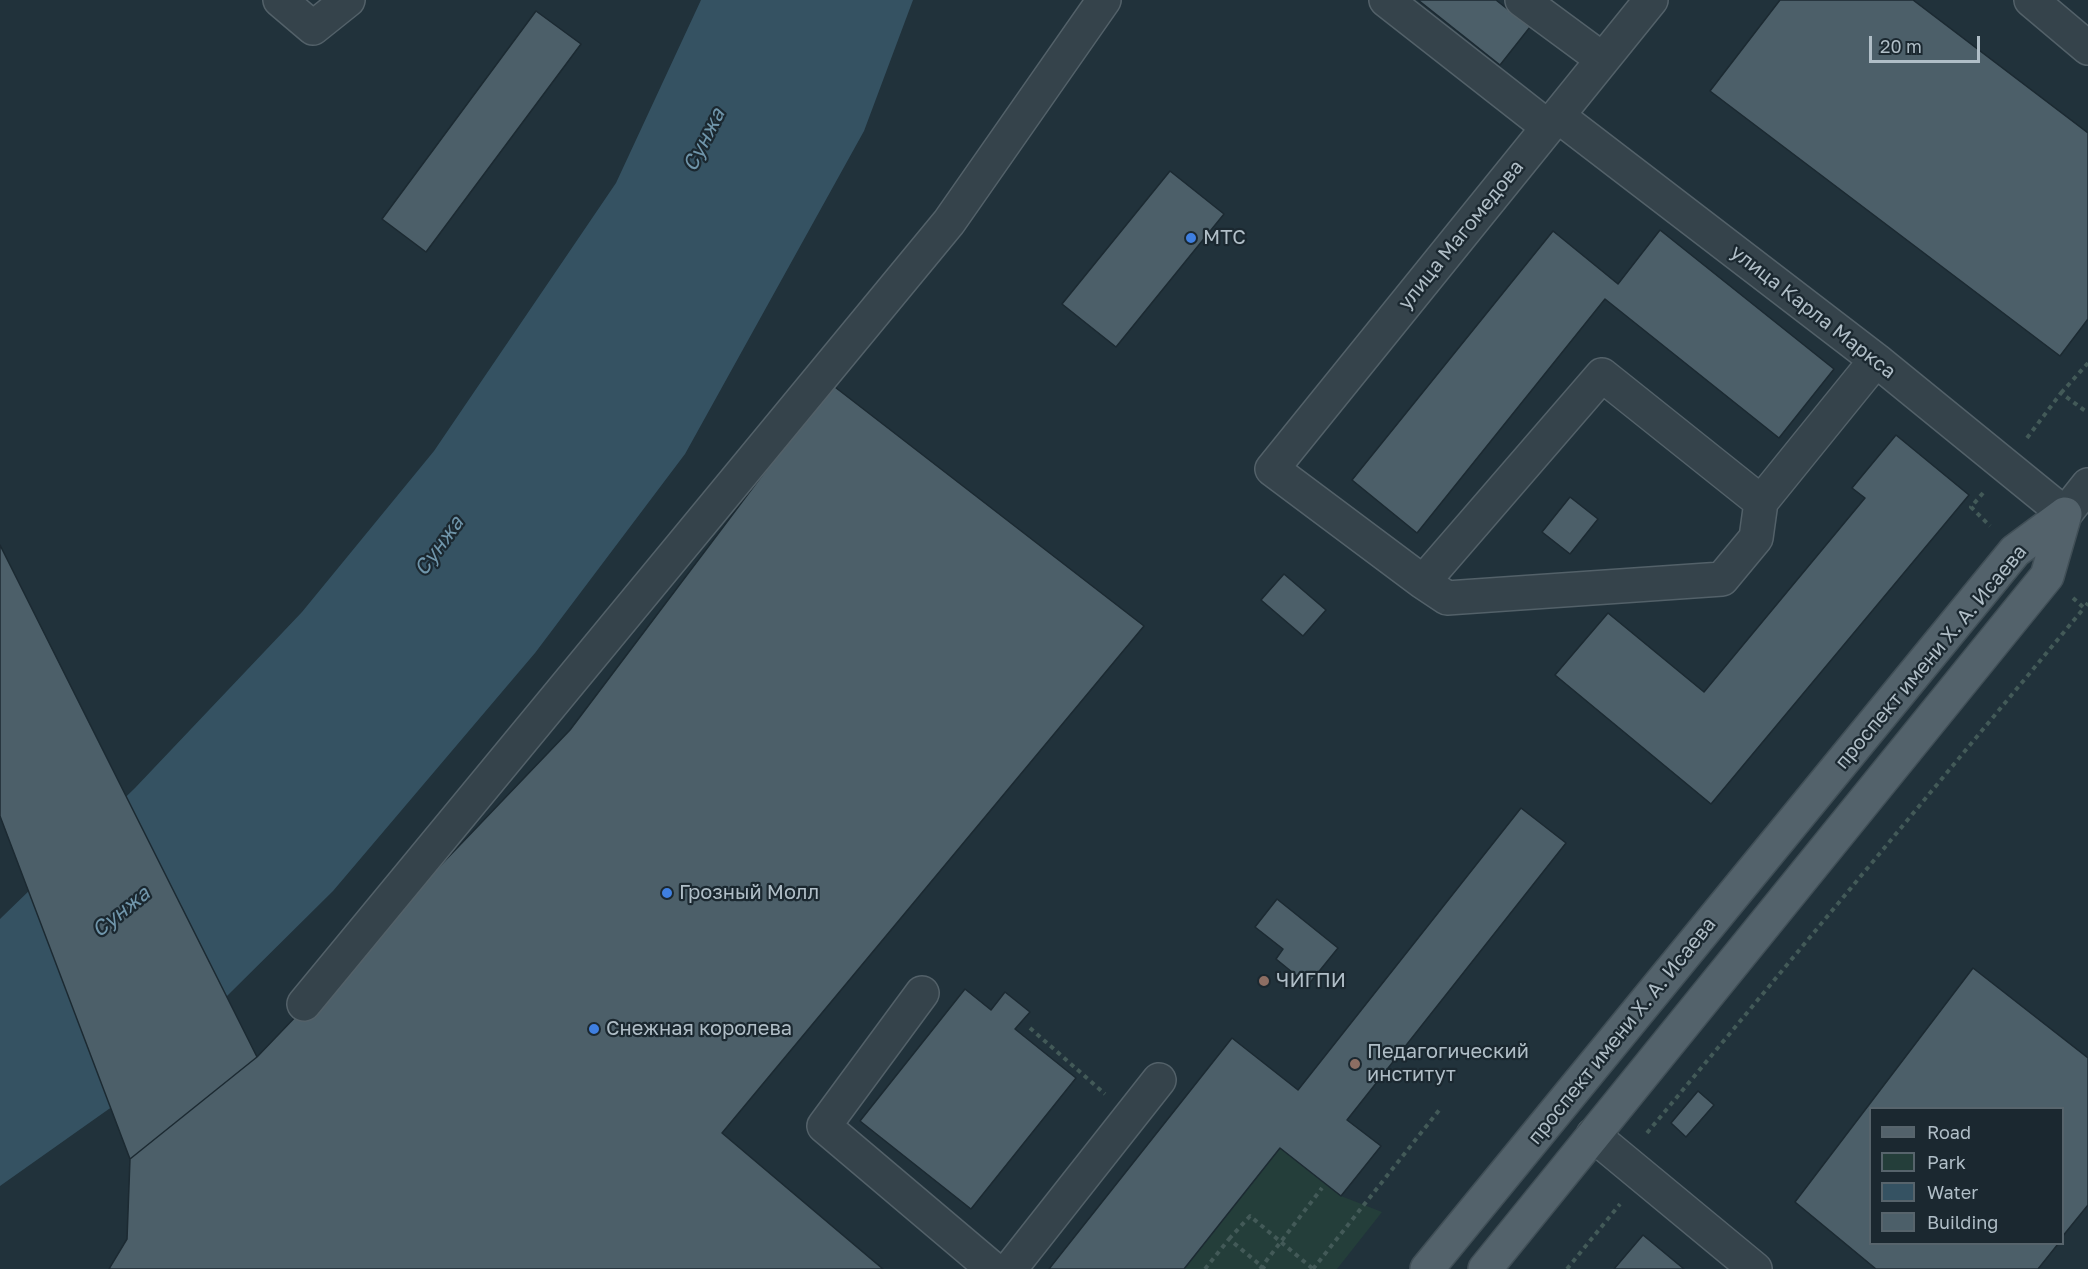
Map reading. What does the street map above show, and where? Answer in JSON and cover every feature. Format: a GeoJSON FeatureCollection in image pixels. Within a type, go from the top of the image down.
{"type":"FeatureCollection","features":[{"type":"Feature","properties":{"kind":"main road","name":"проспект имени Х. А. Исаева"},"geometry":{"type":"LineString","coordinates":[[1485,1269],[2047,576],[2076,523]]}},
{"type":"Feature","properties":{"kind":"main road","name":"проспект имени Х. А. Исаева"},"geometry":{"type":"LineString","coordinates":[[1427,1269],[2015,550],[2076,523]]}},
{"type":"Feature","properties":{"kind":"street"},"geometry":{"type":"LineString","coordinates":[[280,0],[313,28],[348,0]]}},
{"type":"Feature","properties":{"kind":"street"},"geometry":{"type":"LineString","coordinates":[[304,1005],[949,222],[1104,0]]}},
{"type":"Feature","properties":{"kind":"street","name":"улица Карла Маркса"},"geometry":{"type":"LineString","coordinates":[[1386,0],[1876,360],[2076,523]]}},
{"type":"Feature","properties":{"kind":"street"},"geometry":{"type":"LineString","coordinates":[[1522,0],[1602,59]]}},
{"type":"Feature","properties":{"kind":"street","name":"улица Магомедова"},"geometry":{"type":"LineString","coordinates":[[1423,582],[1272,469],[1651,0]]}},
{"type":"Feature","properties":{"kind":"street"},"geometry":{"type":"LineString","coordinates":[[2031,0],[2088,48]]}},
{"type":"Feature","properties":{"kind":"street"},"geometry":{"type":"LineString","coordinates":[[1761,502],[1602,375],[1423,582],[1447,598],[1722,579],[1756,538],[1761,502],[1876,360]]}},
{"type":"Feature","properties":{"kind":"street"},"geometry":{"type":"LineString","coordinates":[[2076,523],[2088,485]]}},
{"type":"Feature","properties":{"kind":"street"},"geometry":{"type":"LineString","coordinates":[[922,993],[824,1126],[993,1269]]}},
{"type":"Feature","properties":{"kind":"street"},"geometry":{"type":"LineString","coordinates":[[1010,1269],[1159,1080]]}},
{"type":"Feature","properties":{"kind":"street"},"geometry":{"type":"LineString","coordinates":[[1593,1135],[1755,1269]]}},
{"type":"Feature","properties":{"kind":"path"},"geometry":{"type":"LineString","coordinates":[[2006,466],[2061,393],[2088,363]]}},
{"type":"Feature","properties":{"kind":"path"},"geometry":{"type":"LineString","coordinates":[[2061,393],[2088,413]]}},
{"type":"Feature","properties":{"kind":"path"},"geometry":{"type":"LineString","coordinates":[[1568,1269],[1643,1176],[1638,1143],[2084,608]]}},
{"type":"Feature","properties":{"kind":"path"},"geometry":{"type":"LineString","coordinates":[[1030,1028],[1130,1116]]}},
{"type":"Feature","properties":{"kind":"path"},"geometry":{"type":"LineString","coordinates":[[1204,1269],[1250,1216],[1313,1269],[1440,1109]]}},
{"type":"Feature","properties":{"kind":"path"},"geometry":{"type":"LineString","coordinates":[[1229,1239],[1262,1268],[1323,1188]]}},
{"type":"Feature","properties":{"kind":"green space"},"geometry":{"type":"Polygon","coordinates":[[[1280,1148],[1341,1196],[1382,1212],[1337,1269],[1184,1269],[1280,1148]]]}},
{"type":"Feature","properties":{"kind":"water","name":"Сунжа"},"geometry":{"type":"Polygon","coordinates":[[[701,0],[913,0],[864,131],[685,454],[535,653],[333,891],[123,1099],[0,1186],[0,919],[135,788],[302,612],[434,451],[616,183],[701,0]]]}},
{"type":"Feature","properties":{"kind":"building"},"geometry":{"type":"Polygon","coordinates":[[[1418,0],[1496,0],[1530,27],[1500,65],[1418,0]]]}},
{"type":"Feature","properties":{"kind":"building"},"geometry":{"type":"Polygon","coordinates":[[[1780,0],[1913,0],[2088,133],[2088,319],[2060,356],[1710,91],[1780,0]]]}},
{"type":"Feature","properties":{"kind":"building"},"geometry":{"type":"Polygon","coordinates":[[[536,11],[581,44],[426,252],[382,219],[536,11]]]}},
{"type":"Feature","properties":{"kind":"building"},"geometry":{"type":"Polygon","coordinates":[[[1170,171],[1224,214],[1116,347],[1062,304],[1170,171]]]}},
{"type":"Feature","properties":{"kind":"building"},"geometry":{"type":"Polygon","coordinates":[[[1660,230],[1834,369],[1779,438],[1605,299],[1417,533],[1352,480],[1553,231],[1618,284],[1660,230]]]}},
{"type":"Feature","properties":{"kind":"building","name":"Грозный Молл"},"geometry":{"type":"Polygon","coordinates":[[[831,384],[1144,626],[722,1133],[883,1269],[109,1269],[127,1239],[130,1159],[257,1057],[570,730],[831,384]]]}},
{"type":"Feature","properties":{"kind":"building"},"geometry":{"type":"Polygon","coordinates":[[[1896,435],[1969,495],[1711,804],[1555,675],[1608,613],[1704,692],[1865,498],[1852,488],[1896,435]]]}},
{"type":"Feature","properties":{"kind":"building"},"geometry":{"type":"Polygon","coordinates":[[[1570,497],[1598,519],[1570,554],[1542,532],[1570,497]]]}},
{"type":"Feature","properties":{"kind":"building"},"geometry":{"type":"Polygon","coordinates":[[[0,545],[257,1057],[130,1159],[0,816],[0,545]]]}},
{"type":"Feature","properties":{"kind":"building"},"geometry":{"type":"Polygon","coordinates":[[[1284,574],[1326,610],[1303,636],[1261,600],[1284,574]]]}},
{"type":"Feature","properties":{"kind":"building","name":"Педагогический институт"},"geometry":{"type":"Polygon","coordinates":[[[1521,808],[1566,843],[1347,1120],[1381,1146],[1341,1196],[1280,1148],[1184,1269],[1049,1269],[1232,1038],[1298,1090],[1521,808]]]}},
{"type":"Feature","properties":{"kind":"building"},"geometry":{"type":"Polygon","coordinates":[[[1277,899],[1338,948],[1308,985],[1276,959],[1283,949],[1255,927],[1277,899]]]}},
{"type":"Feature","properties":{"kind":"building"},"geometry":{"type":"Polygon","coordinates":[[[1973,968],[2088,1058],[2088,1205],[2064,1235],[2064,1107],[1869,1107],[1869,1245],[2057,1245],[2038,1269],[1876,1269],[1795,1202],[1973,968]]]}},
{"type":"Feature","properties":{"kind":"building"},"geometry":{"type":"Polygon","coordinates":[[[965,989],[991,1010],[1005,992],[1030,1012],[1015,1029],[1076,1078],[971,1209],[860,1121],[965,989]]]}},
{"type":"Feature","properties":{"kind":"building"},"geometry":{"type":"Polygon","coordinates":[[[1698,1091],[1714,1105],[1686,1137],[1671,1123],[1698,1091]]]}},
{"type":"Feature","properties":{"kind":"building"},"geometry":{"type":"Polygon","coordinates":[[[1643,1235],[1684,1269],[1614,1269],[1643,1235]]]}},
{"type":"Feature","properties":{"kind":"place","name":"МТС"},"geometry":{"type":"Point","coordinates":[1191,238]}},
{"type":"Feature","properties":{"kind":"place","name":"Грозный Молл"},"geometry":{"type":"Point","coordinates":[667,893]}},
{"type":"Feature","properties":{"kind":"place","name":"ЧИГПИ"},"geometry":{"type":"Point","coordinates":[1264,981]}},
{"type":"Feature","properties":{"kind":"place","name":"Снежная королева"},"geometry":{"type":"Point","coordinates":[594,1029]}},
{"type":"Feature","properties":{"kind":"place","name":"Педагогический институт"},"geometry":{"type":"Point","coordinates":[1355,1064]}}]}
